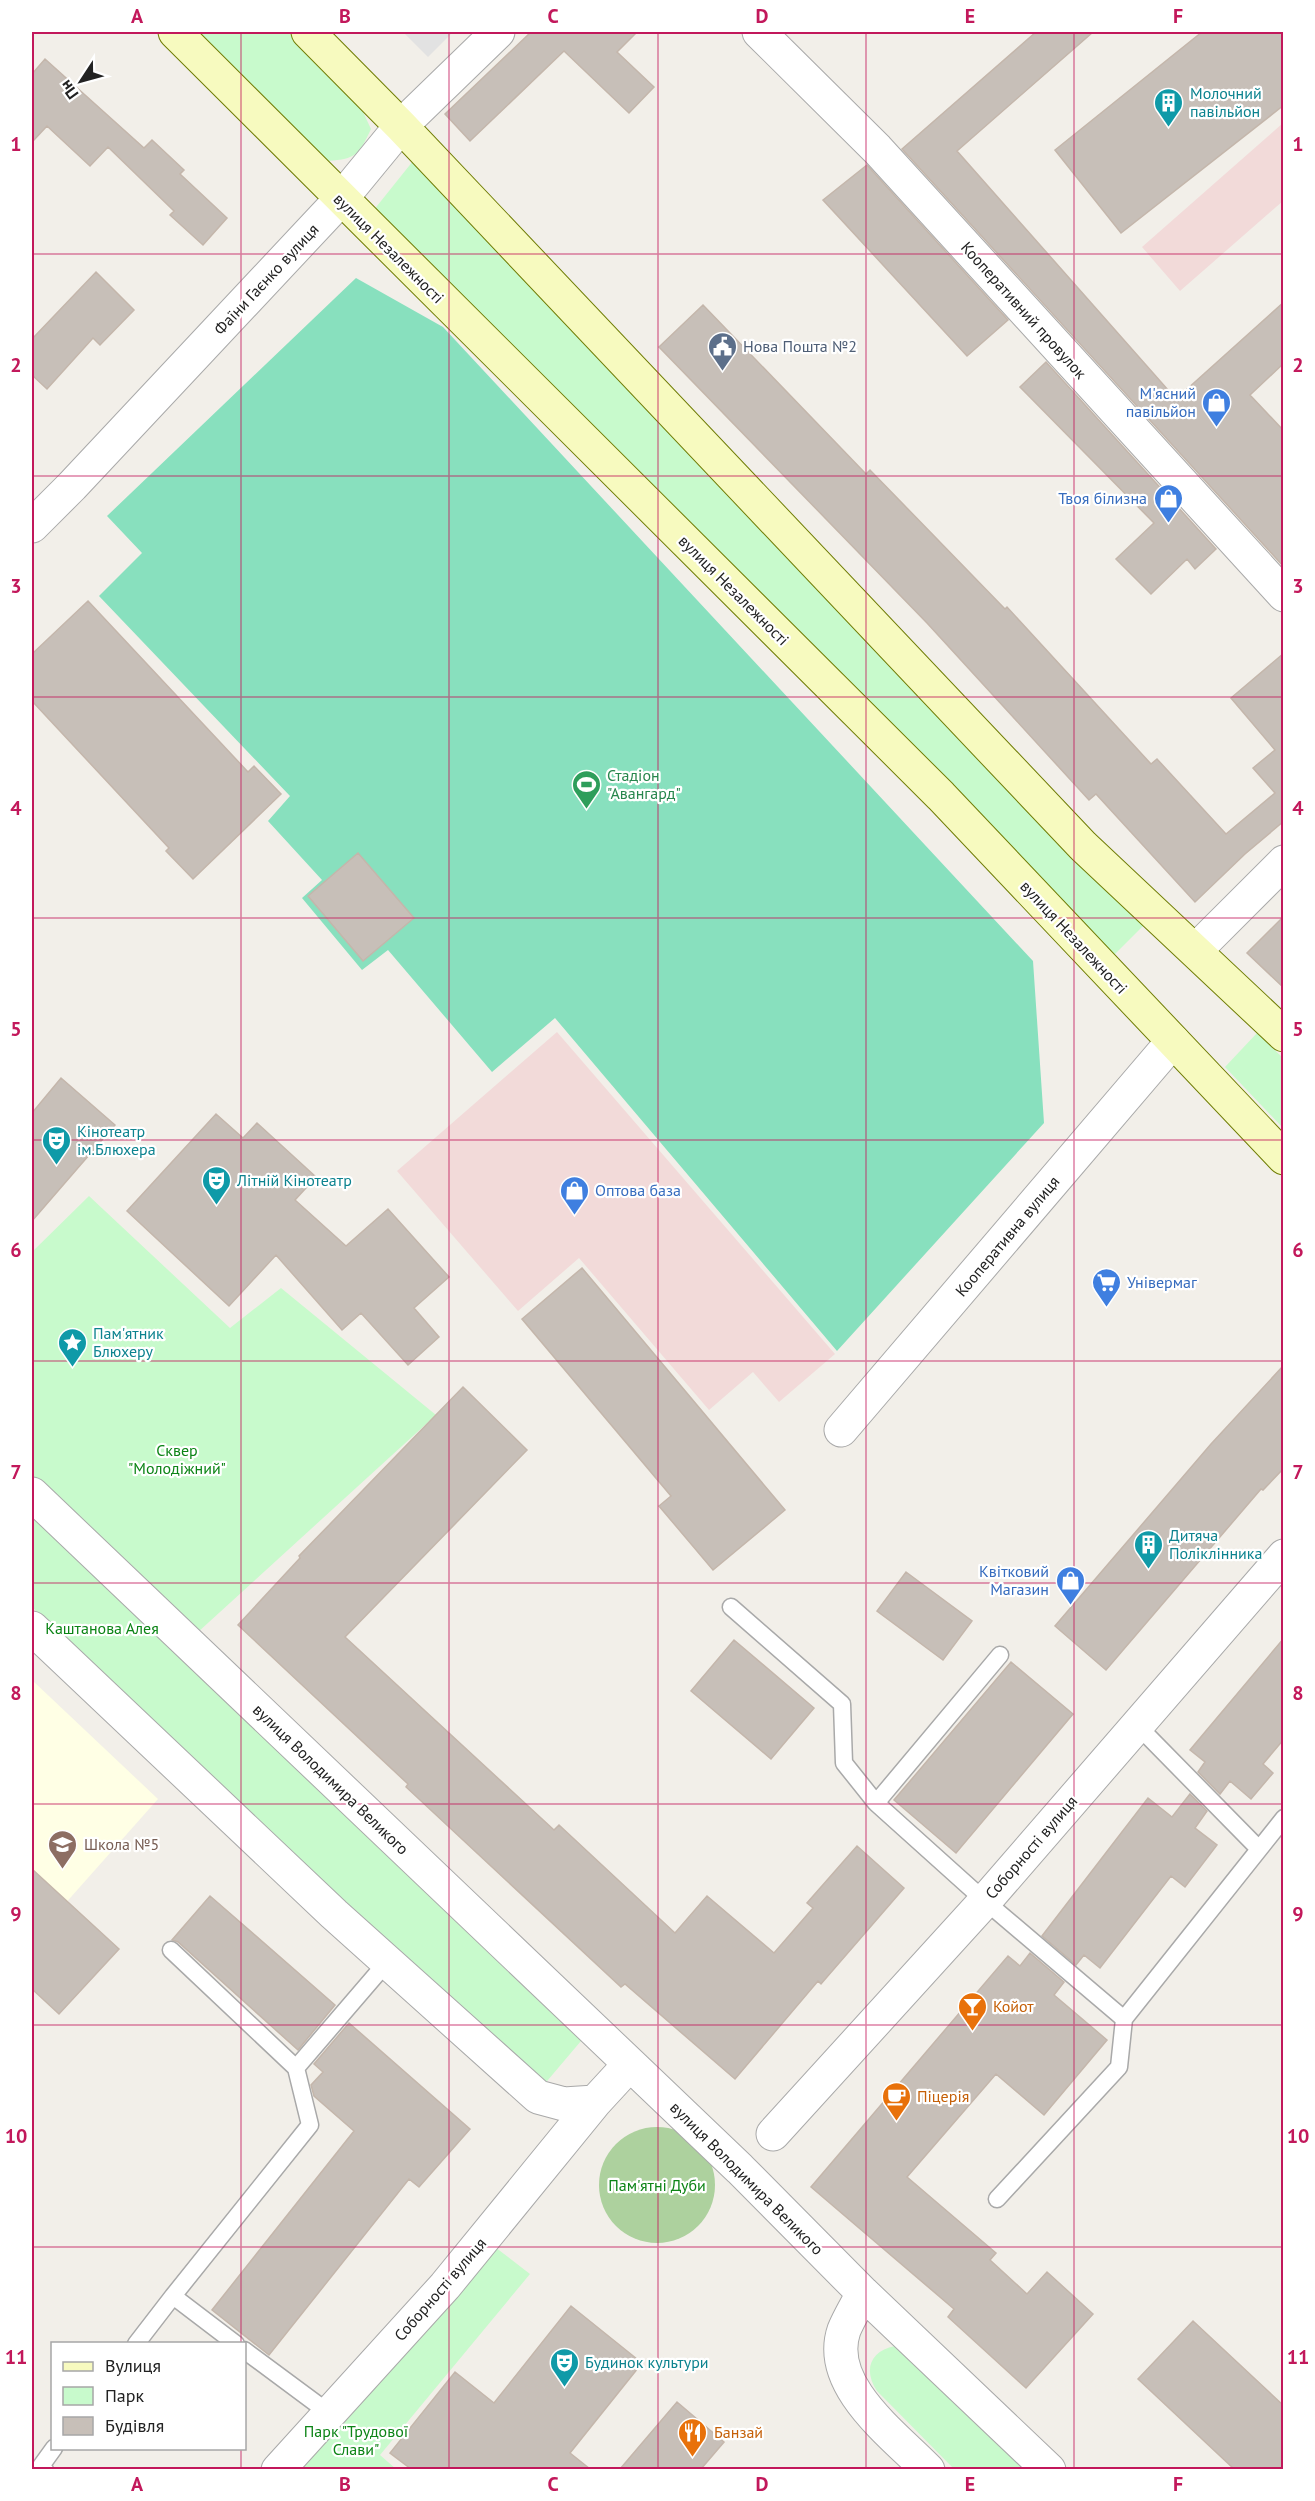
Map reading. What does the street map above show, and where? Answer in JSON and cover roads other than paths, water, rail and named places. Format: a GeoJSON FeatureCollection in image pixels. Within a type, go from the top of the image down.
{"type":"FeatureCollection","features":[{"type":"Feature","properties":{"kind":"street","name":"вулиця Незалежності"},"geometry":{"type":"LineString","coordinates":[[175,32],[941,796],[1284,1158]]}},
{"type":"Feature","properties":{"kind":"street"},"geometry":{"type":"LineString","coordinates":[[308,32],[401,126],[1074,837],[1284,1035]]}},
{"type":"Feature","properties":{"kind":"street","name":"Фаїни Гаєнко вулиця"},"geometry":{"type":"LineString","coordinates":[[32,526],[341,199],[401,126],[498,32]]}},
{"type":"Feature","properties":{"kind":"street","name":"Кооперативний провулок"},"geometry":{"type":"LineString","coordinates":[[759,32],[878,149],[1284,595]]}},
{"type":"Feature","properties":{"kind":"street"},"geometry":{"type":"LineString","coordinates":[[1196,950],[1284,862]]}},
{"type":"Feature","properties":{"kind":"street","name":"Кооперативна вулиця"},"geometry":{"type":"LineString","coordinates":[[841,1430],[1173,1041]]}},
{"type":"Feature","properties":{"kind":"street","name":"вулиця Володимира Великого"},"geometry":{"type":"LineString","coordinates":[[32,1494],[740,2169],[863,2293],[1048,2469]]}},
{"type":"Feature","properties":{"kind":"street","name":"Соборності вулиця"},"geometry":{"type":"LineString","coordinates":[[773,2134],[985,1901],[1284,1556]]}},
{"type":"Feature","properties":{"kind":"street"},"geometry":{"type":"LineString","coordinates":[[32,1628],[387,1962],[538,2097],[564,2104],[595,2102],[630,2064]]}},
{"type":"Feature","properties":{"kind":"street","name":"Соборності вулиця"},"geometry":{"type":"LineString","coordinates":[[278,2469],[445,2286],[595,2102]]}},
{"type":"Feature","properties":{"kind":"street"},"geometry":{"type":"LineString","coordinates":[[863,2293],[844,2332],[841,2364],[856,2397],[928,2469]]}},
{"type":"Feature","properties":{"kind":"lane"},"geometry":{"type":"LineString","coordinates":[[731,1607],[842,1704],[844,1763],[876,1803],[985,1901],[1124,2019]]}},
{"type":"Feature","properties":{"kind":"lane"},"geometry":{"type":"LineString","coordinates":[[876,1803],[1000,1654]]}},
{"type":"Feature","properties":{"kind":"lane"},"geometry":{"type":"LineString","coordinates":[[1137,1725],[1258,1848]]}},
{"type":"Feature","properties":{"kind":"lane"},"geometry":{"type":"LineString","coordinates":[[997,2199],[1119,2067],[1124,2019],[1284,1818]]}},
{"type":"Feature","properties":{"kind":"lane"},"geometry":{"type":"LineString","coordinates":[[137,2342],[310,2125],[296,2068],[171,1950]]}},
{"type":"Feature","properties":{"kind":"lane"},"geometry":{"type":"LineString","coordinates":[[296,2068],[387,1962]]}},
{"type":"Feature","properties":{"kind":"lane"},"geometry":{"type":"LineString","coordinates":[[173,2296],[235,2342]]}},
{"type":"Feature","properties":{"kind":"lane"},"geometry":{"type":"LineString","coordinates":[[246,2351],[329,2413]]}},
{"type":"Feature","properties":{"kind":"lane"},"geometry":{"type":"LineString","coordinates":[[39,2466],[52,2450]]}},
{"type":"Feature","properties":{"kind":"place","name":"Молочний павільйон"},"geometry":{"type":"Point","coordinates":[1169,128]}},
{"type":"Feature","properties":{"kind":"place","name":"Нова Пошта №2"},"geometry":{"type":"Point","coordinates":[722,372]}},
{"type":"Feature","properties":{"kind":"place","name":"М'ясний павільйон"},"geometry":{"type":"Point","coordinates":[1217,428]}},
{"type":"Feature","properties":{"kind":"place","name":"Твоя білизна"},"geometry":{"type":"Point","coordinates":[1168,524]}},
{"type":"Feature","properties":{"kind":"place","name":"Стадіон \"Авангард\""},"geometry":{"type":"Point","coordinates":[586,810]}},
{"type":"Feature","properties":{"kind":"place","name":"Кінотеатр ім.Блюхера"},"geometry":{"type":"Point","coordinates":[56,1166]}},
{"type":"Feature","properties":{"kind":"place","name":"Літній Кінотеатр"},"geometry":{"type":"Point","coordinates":[216,1206]}},
{"type":"Feature","properties":{"kind":"place","name":"Оптова база"},"geometry":{"type":"Point","coordinates":[574,1216]}},
{"type":"Feature","properties":{"kind":"place","name":"Універмаг"},"geometry":{"type":"Point","coordinates":[1106,1308]}},
{"type":"Feature","properties":{"kind":"place","name":"Пам'ятник Блюхеру"},"geometry":{"type":"Point","coordinates":[72,1368]}},
{"type":"Feature","properties":{"kind":"place","name":"Дитяча Поліклінника"},"geometry":{"type":"Point","coordinates":[1148,1570]}},
{"type":"Feature","properties":{"kind":"place","name":"Квітковий Магазин"},"geometry":{"type":"Point","coordinates":[1070,1606]}},
{"type":"Feature","properties":{"kind":"place","name":"Школа №5"},"geometry":{"type":"Point","coordinates":[63,1870]}},
{"type":"Feature","properties":{"kind":"place","name":"Койот"},"geometry":{"type":"Point","coordinates":[972,2032]}},
{"type":"Feature","properties":{"kind":"place","name":"Піцерія"},"geometry":{"type":"Point","coordinates":[896,2122]}},
{"type":"Feature","properties":{"kind":"place","name":"Будинок культури"},"geometry":{"type":"Point","coordinates":[564,2388]}},
{"type":"Feature","properties":{"kind":"place","name":"Банзай"},"geometry":{"type":"Point","coordinates":[693,2458]}},
{"type":"Feature","properties":{"kind":"park label","name":"Сквер \"Молодіжний\""},"geometry":{"type":"Point","coordinates":[177,1459]}},
{"type":"Feature","properties":{"kind":"park label","name":"Каштанова Алея"},"geometry":{"type":"Point","coordinates":[102,1628]}},
{"type":"Feature","properties":{"kind":"park label","name":"Пам'ятні Дуби"},"geometry":{"type":"Point","coordinates":[657,2185]}},
{"type":"Feature","properties":{"kind":"park label","name":"Парк \"Трудової Слави\""},"geometry":{"type":"Point","coordinates":[356,2440]}}]}
